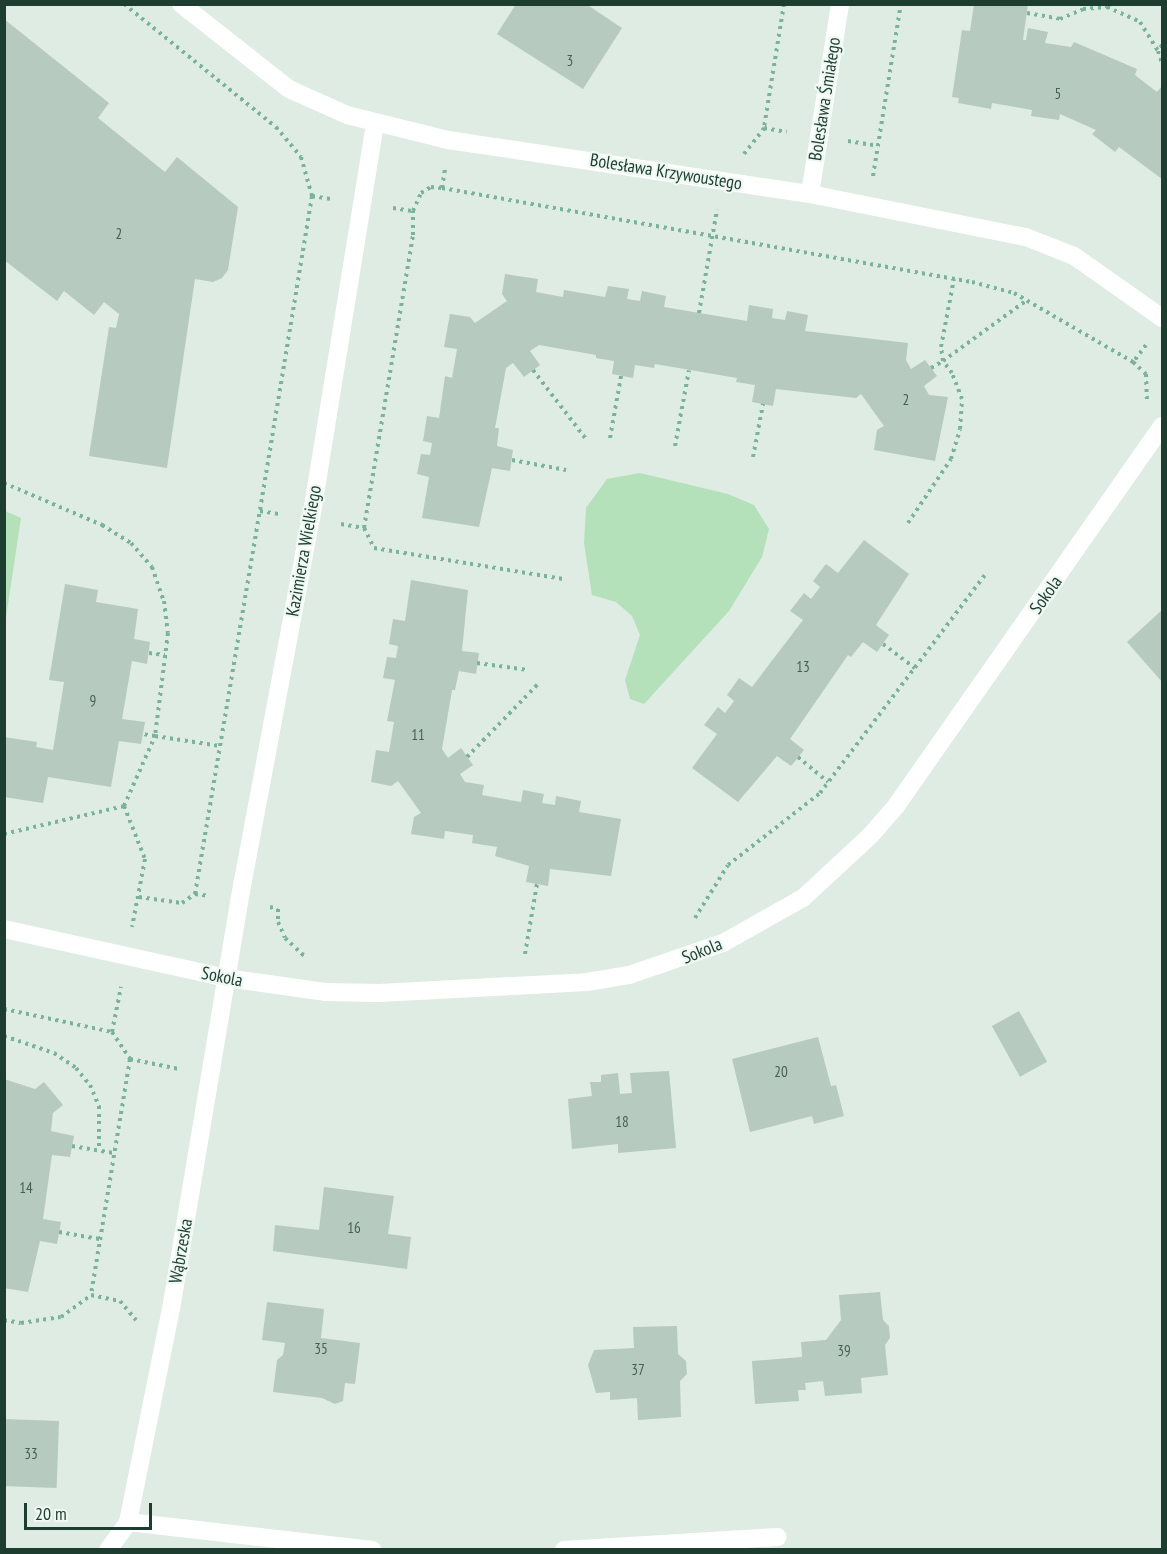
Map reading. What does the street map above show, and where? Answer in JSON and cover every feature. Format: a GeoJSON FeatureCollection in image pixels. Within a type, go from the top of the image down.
{"type":"FeatureCollection","features":[{"type":"Feature","properties":{"kind":"street","name":"Bolesława Krzywoustego"},"geometry":{"type":"LineString","coordinates":[[181,4],[289,89],[375,123],[456,141],[810,194],[1026,237],[1074,256],[1162,318]]}},
{"type":"Feature","properties":{"kind":"street","name":"Bolesława Śmiałego"},"geometry":{"type":"LineString","coordinates":[[810,194],[840,4]]}},
{"type":"Feature","properties":{"kind":"street","name":"Kazimierza Wielkiego"},"geometry":{"type":"LineString","coordinates":[[226,978],[311,519],[375,123]]}},
{"type":"Feature","properties":{"kind":"street","name":"Sokola"},"geometry":{"type":"LineString","coordinates":[[4,929],[226,978],[325,992],[379,993],[587,982],[629,975],[676,961],[764,923],[803,898],[838,867],[897,806],[1162,426]]}},
{"type":"Feature","properties":{"kind":"street","name":"Wąbrzeska"},"geometry":{"type":"LineString","coordinates":[[108,1550],[128,1522],[192,1191],[226,978]]}},
{"type":"Feature","properties":{"kind":"street"},"geometry":{"type":"LineString","coordinates":[[128,1522],[372,1550]]}},
{"type":"Feature","properties":{"kind":"street"},"geometry":{"type":"LineString","coordinates":[[564,1550],[778,1537]]}},
{"type":"Feature","properties":{"kind":"path"},"geometry":{"type":"LineString","coordinates":[[868,206],[901,4]]}},
{"type":"Feature","properties":{"kind":"path"},"geometry":{"type":"LineString","coordinates":[[1027,13],[1060,19],[1083,9],[1107,7],[1140,22],[1158,51],[1162,63]]}},
{"type":"Feature","properties":{"kind":"path"},"geometry":{"type":"LineString","coordinates":[[1158,51],[1162,45]]}},
{"type":"Feature","properties":{"kind":"path"},"geometry":{"type":"LineString","coordinates":[[699,313],[722,181]]}},
{"type":"Feature","properties":{"kind":"path"},"geometry":{"type":"LineString","coordinates":[[442,188],[712,238],[954,279],[1014,293],[1133,362]]}},
{"type":"Feature","properties":{"kind":"path"},"geometry":{"type":"LineString","coordinates":[[364,528],[413,235],[413,211]]}},
{"type":"Feature","properties":{"kind":"path"},"geometry":{"type":"LineString","coordinates":[[908,523],[951,459],[960,429],[962,399],[952,373],[943,361],[941,347],[954,279]]}},
{"type":"Feature","properties":{"kind":"path"},"geometry":{"type":"LineString","coordinates":[[931,368],[1027,300]]}},
{"type":"Feature","properties":{"kind":"path"},"geometry":{"type":"LineString","coordinates":[[533,370],[586,439]]}},
{"type":"Feature","properties":{"kind":"path"},"geometry":{"type":"LineString","coordinates":[[675,446],[689,370]]}},
{"type":"Feature","properties":{"kind":"path"},"geometry":{"type":"LineString","coordinates":[[609,438],[621,376]]}},
{"type":"Feature","properties":{"kind":"path"},"geometry":{"type":"LineString","coordinates":[[753,457],[763,404]]}},
{"type":"Feature","properties":{"kind":"path"},"geometry":{"type":"LineString","coordinates":[[512,460],[566,470]]}},
{"type":"Feature","properties":{"kind":"path"},"geometry":{"type":"LineString","coordinates":[[4,483],[102,525],[131,543],[152,567],[164,601],[168,633],[155,736],[124,806],[145,859],[112,1032],[130,1059],[90,1295],[61,1317],[21,1323],[4,1320]]}},
{"type":"Feature","properties":{"kind":"path"},"geometry":{"type":"LineString","coordinates":[[195,894],[260,511]]}},
{"type":"Feature","properties":{"kind":"path"},"geometry":{"type":"LineString","coordinates":[[694,920],[728,865],[820,793],[985,575]]}},
{"type":"Feature","properties":{"kind":"path"},"geometry":{"type":"LineString","coordinates":[[883,644],[915,668]]}},
{"type":"Feature","properties":{"kind":"path"},"geometry":{"type":"LineString","coordinates":[[149,653],[165,655]]}},
{"type":"Feature","properties":{"kind":"path"},"geometry":{"type":"LineString","coordinates":[[477,663],[528,670]]}},
{"type":"Feature","properties":{"kind":"path"},"geometry":{"type":"LineString","coordinates":[[467,757],[539,683]]}},
{"type":"Feature","properties":{"kind":"path"},"geometry":{"type":"LineString","coordinates":[[143,734],[220,746]]}},
{"type":"Feature","properties":{"kind":"path"},"geometry":{"type":"LineString","coordinates":[[798,757],[828,782]]}},
{"type":"Feature","properties":{"kind":"path"},"geometry":{"type":"LineString","coordinates":[[4,834],[124,806]]}},
{"type":"Feature","properties":{"kind":"path"},"geometry":{"type":"LineString","coordinates":[[537,884],[525,958],[537,958]]}},
{"type":"Feature","properties":{"kind":"path"},"geometry":{"type":"LineString","coordinates":[[139,897],[182,903],[195,894],[278,909],[278,922],[285,938],[308,958]]}},
{"type":"Feature","properties":{"kind":"path"},"geometry":{"type":"LineString","coordinates":[[4,1009],[112,1032]]}},
{"type":"Feature","properties":{"kind":"path"},"geometry":{"type":"LineString","coordinates":[[4,1036],[54,1053],[76,1068],[90,1085],[99,1106],[99,1151]]}},
{"type":"Feature","properties":{"kind":"path"},"geometry":{"type":"LineString","coordinates":[[130,1059],[156,1064]]}},
{"type":"Feature","properties":{"kind":"path"},"geometry":{"type":"LineString","coordinates":[[72,1146],[113,1153]]}},
{"type":"Feature","properties":{"kind":"path"},"geometry":{"type":"LineString","coordinates":[[59,1232],[99,1239]]}},
{"type":"Feature","properties":{"kind":"path"},"geometry":{"type":"LineString","coordinates":[[90,1295],[120,1301]]}},
{"type":"Feature","properties":{"kind":"green space"},"geometry":{"type":"Polygon","coordinates":[[[640,473],[728,494],[754,505],[769,529],[762,557],[729,611],[644,704],[630,699],[625,680],[640,635],[632,616],[616,602],[592,595],[584,543],[586,508],[607,479],[640,473]]]}},
{"type":"Feature","properties":{"kind":"green space"},"geometry":{"type":"Polygon","coordinates":[[[5,511],[21,518],[5,624],[5,511]]]}},
{"type":"Feature","properties":{"kind":"building"},"geometry":{"type":"Polygon","coordinates":[[[516,4],[586,4],[622,28],[583,89],[497,34],[516,4]]]}},
{"type":"Feature","properties":{"kind":"building"},"geometry":{"type":"Polygon","coordinates":[[[974,4],[1028,4],[1023,40],[1026,40],[1028,28],[1048,32],[1045,43],[1071,47],[1074,42],[1137,69],[1135,75],[1157,92],[1162,86],[1162,179],[1119,147],[1115,152],[1092,134],[1096,130],[1060,114],[1059,120],[1031,116],[1032,110],[992,103],[991,109],[958,103],[959,98],[952,97],[962,30],[970,31],[974,4]]]}},
{"type":"Feature","properties":{"kind":"building"},"geometry":{"type":"Polygon","coordinates":[[[4,19],[109,103],[98,118],[165,172],[177,157],[238,207],[228,270],[222,278],[213,282],[195,279],[167,468],[89,456],[109,327],[116,328],[119,314],[104,302],[94,315],[64,291],[57,301],[4,260],[4,19]]]}},
{"type":"Feature","properties":{"kind":"building"},"geometry":{"type":"Polygon","coordinates":[[[505,274],[538,279],[536,292],[563,297],[564,290],[605,297],[608,286],[629,289],[627,299],[640,301],[642,291],[666,296],[664,307],[747,321],[749,305],[773,309],[772,318],[785,320],[787,311],[808,315],[805,331],[908,343],[906,360],[911,369],[925,360],[937,376],[924,386],[929,395],[948,397],[935,461],[874,450],[877,430],[884,426],[861,394],[856,398],[776,389],[773,406],[752,402],[755,385],[736,382],[737,378],[655,364],[654,368],[635,365],[633,378],[612,374],[614,361],[596,358],[596,355],[539,345],[530,351],[540,365],[524,377],[513,363],[506,368],[495,428],[499,428],[497,446],[513,450],[510,471],[492,468],[479,527],[422,518],[429,477],[417,474],[421,454],[430,455],[432,443],[423,441],[427,416],[439,418],[445,376],[452,378],[457,349],[444,347],[450,314],[470,317],[475,323],[507,301],[502,294],[505,274]]]}},
{"type":"Feature","properties":{"kind":"building"},"geometry":{"type":"Polygon","coordinates":[[[864,540],[909,574],[876,625],[889,635],[877,652],[863,642],[851,657],[848,655],[790,739],[804,750],[791,766],[777,756],[738,802],[692,768],[717,734],[704,725],[718,707],[725,713],[734,701],[727,695],[739,678],[752,687],[803,620],[790,611],[804,593],[811,599],[820,587],[813,581],[826,564],[838,573],[864,540]]]}},
{"type":"Feature","properties":{"kind":"building"},"geometry":{"type":"Polygon","coordinates":[[[411,580],[468,590],[462,651],[479,653],[476,674],[459,671],[455,690],[452,690],[442,749],[448,758],[461,748],[473,765],[460,774],[465,782],[484,785],[482,795],[521,802],[523,790],[544,794],[542,803],[555,805],[556,796],[581,801],[579,812],[621,819],[611,876],[550,869],[548,886],[526,882],[529,866],[495,856],[497,847],[472,843],[473,835],[445,831],[444,839],[411,834],[414,817],[421,813],[398,781],[391,786],[371,782],[376,750],[389,752],[394,722],[387,721],[395,680],[383,678],[387,657],[396,658],[398,646],[389,644],[393,619],[405,621],[411,580]]]}},
{"type":"Feature","properties":{"kind":"building"},"geometry":{"type":"Polygon","coordinates":[[[65,584],[98,590],[96,602],[138,609],[134,639],[150,642],[147,664],[132,661],[122,719],[145,722],[141,744],[119,741],[111,787],[48,777],[43,803],[4,797],[4,737],[37,742],[36,747],[53,750],[64,682],[49,680],[65,584]]]}},
{"type":"Feature","properties":{"kind":"building"},"geometry":{"type":"Polygon","coordinates":[[[1162,610],[1162,682],[1127,642],[1162,610]]]}},
{"type":"Feature","properties":{"kind":"building"},"geometry":{"type":"Polygon","coordinates":[[[1019,1011],[1047,1062],[1020,1077],[992,1026],[1019,1011]]]}},
{"type":"Feature","properties":{"kind":"building"},"geometry":{"type":"Polygon","coordinates":[[[818,1037],[831,1086],[836,1085],[844,1116],[814,1124],[812,1116],[750,1132],[732,1059],[818,1037]]]}},
{"type":"Feature","properties":{"kind":"building"},"geometry":{"type":"Polygon","coordinates":[[[669,1071],[676,1148],[618,1153],[618,1144],[572,1149],[568,1099],[592,1096],[590,1082],[601,1082],[601,1075],[618,1073],[620,1094],[632,1093],[630,1073],[669,1071]]]}},
{"type":"Feature","properties":{"kind":"building"},"geometry":{"type":"Polygon","coordinates":[[[4,1079],[35,1089],[44,1082],[63,1105],[53,1113],[51,1131],[74,1136],[70,1157],[52,1155],[43,1219],[61,1222],[57,1244],[40,1241],[28,1292],[4,1288],[4,1079]]]}},
{"type":"Feature","properties":{"kind":"building"},"geometry":{"type":"Polygon","coordinates":[[[324,1187],[394,1196],[388,1234],[411,1237],[407,1269],[273,1251],[275,1225],[319,1230],[324,1187]]]}},
{"type":"Feature","properties":{"kind":"building"},"geometry":{"type":"Polygon","coordinates":[[[880,1292],[883,1320],[889,1326],[890,1338],[885,1345],[888,1375],[861,1378],[862,1393],[825,1396],[823,1381],[805,1383],[806,1390],[798,1390],[799,1401],[755,1404],[752,1361],[802,1357],[801,1342],[826,1340],[841,1320],[839,1295],[880,1292]]]}},
{"type":"Feature","properties":{"kind":"building"},"geometry":{"type":"Polygon","coordinates":[[[267,1302],[324,1309],[321,1338],[360,1343],[355,1384],[345,1383],[343,1401],[335,1404],[322,1398],[273,1392],[277,1360],[283,1355],[285,1343],[262,1340],[267,1302]]]}},
{"type":"Feature","properties":{"kind":"building"},"geometry":{"type":"Polygon","coordinates":[[[677,1326],[678,1354],[686,1361],[687,1374],[680,1381],[681,1417],[638,1420],[637,1398],[610,1400],[610,1392],[596,1393],[588,1365],[594,1350],[634,1348],[633,1327],[677,1326]]]}},
{"type":"Feature","properties":{"kind":"building"},"geometry":{"type":"Polygon","coordinates":[[[4,1419],[59,1421],[57,1488],[4,1486],[4,1419]]]}}]}
